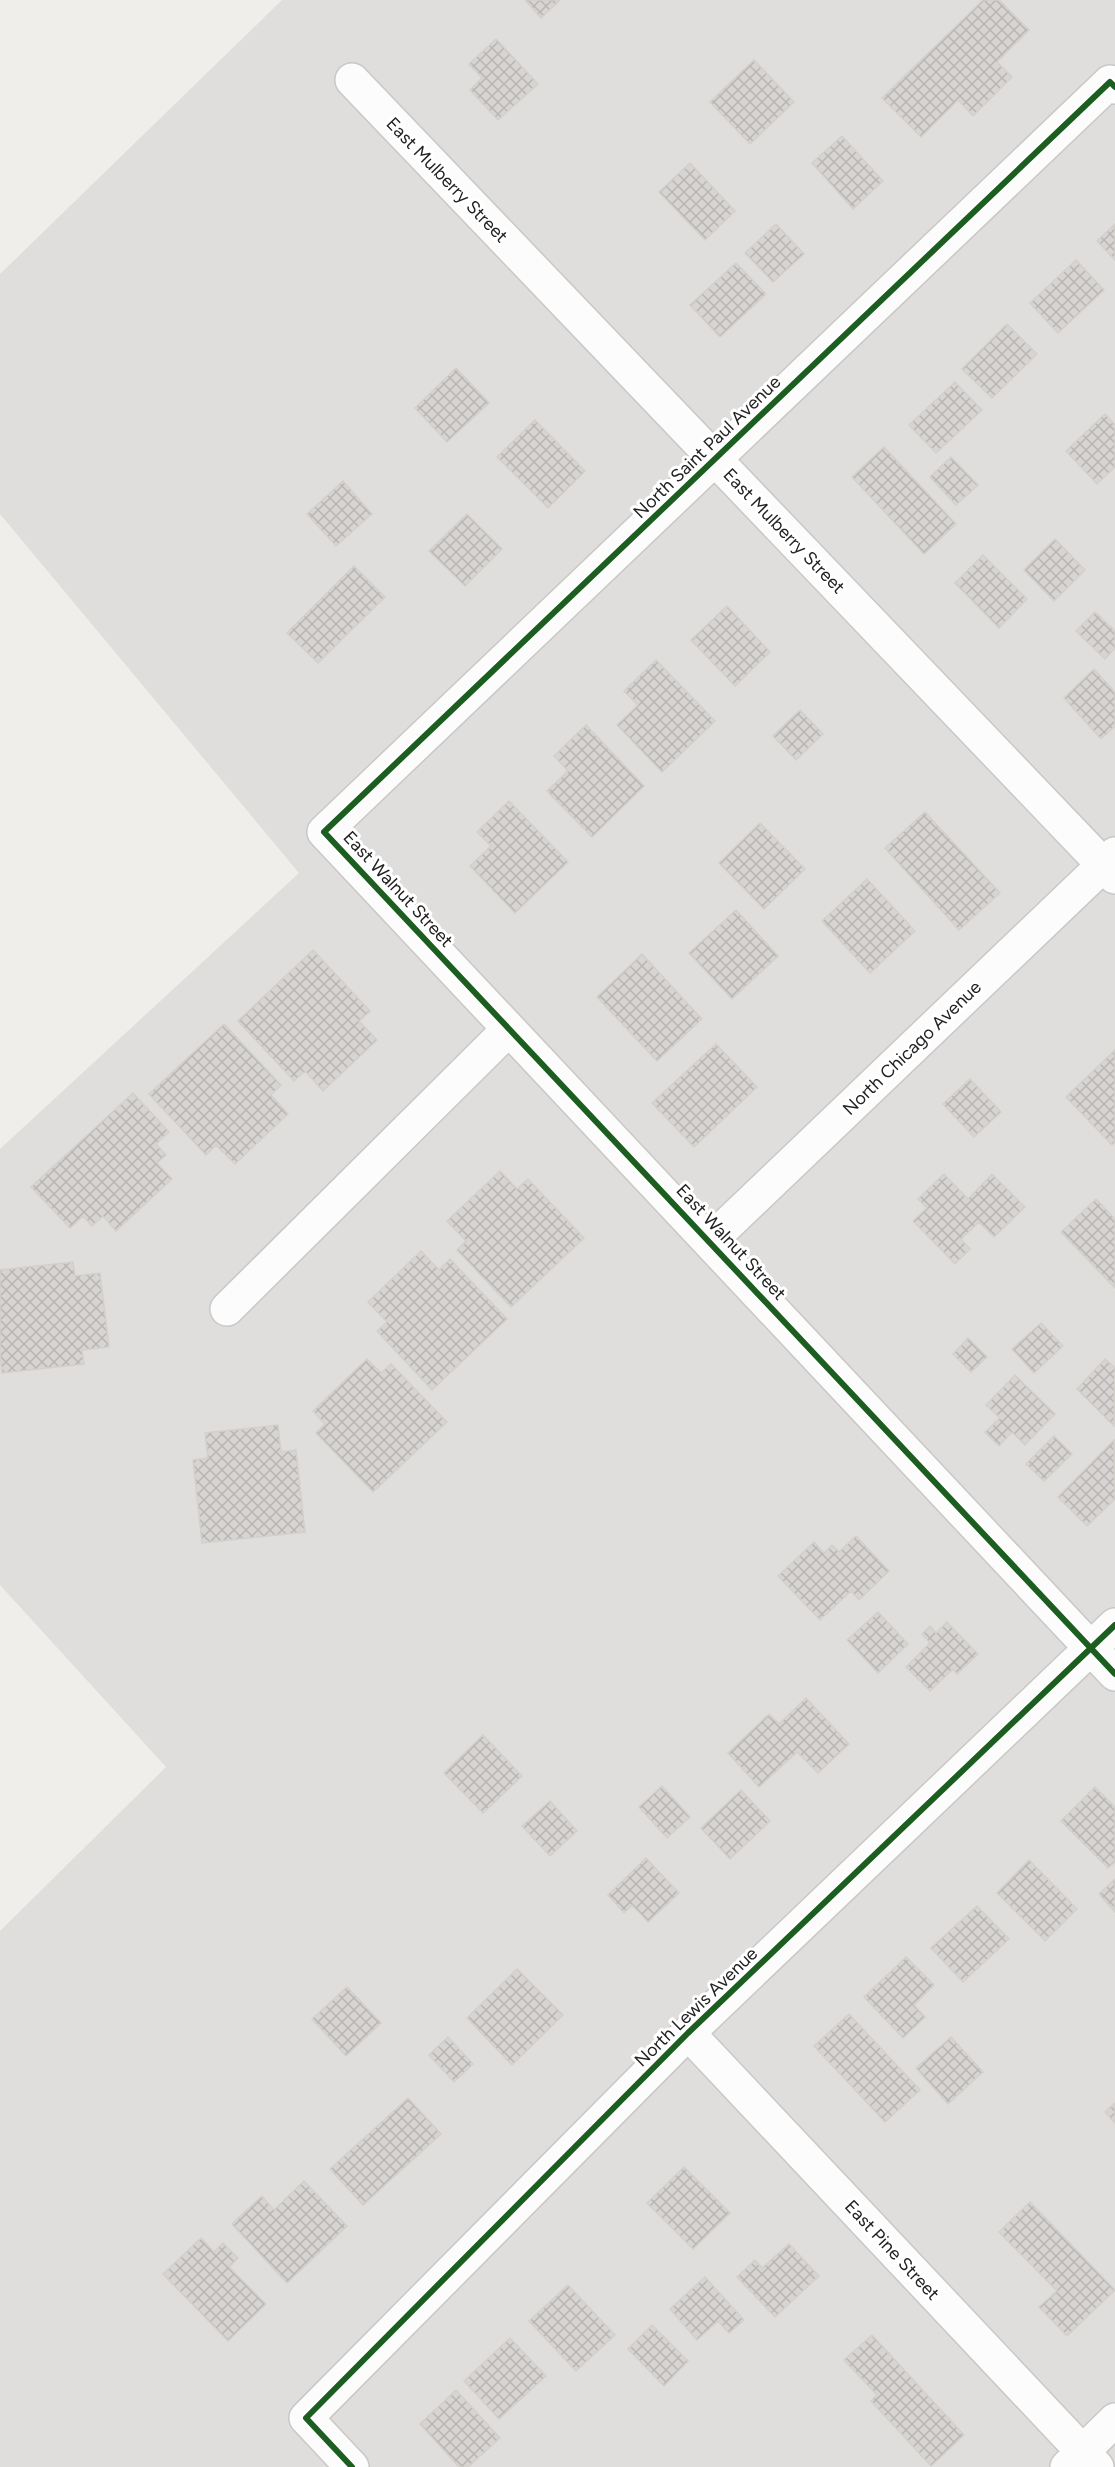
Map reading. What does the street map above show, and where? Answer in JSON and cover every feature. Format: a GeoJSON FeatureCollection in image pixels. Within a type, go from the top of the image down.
{"type":"FeatureCollection","features":[{"type":"Feature","properties":{"kind":"street","name":"East Mulberry Street"},"geometry":{"type":"LineString","coordinates":[[352,81],[715,459],[1111,865]]}},
{"type":"Feature","properties":{"kind":"street","name":"North Saint Paul Avenue"},"geometry":{"type":"LineString","coordinates":[[324,832],[1112,85]]}},
{"type":"Feature","properties":{"kind":"street","name":"East Walnut Street"},"geometry":{"type":"LineString","coordinates":[[324,832],[1115,1674]]}},
{"type":"Feature","properties":{"kind":"street","name":"North Chicago Avenue"},"geometry":{"type":"LineString","coordinates":[[710,1241],[1111,865]]}},
{"type":"Feature","properties":{"kind":"street"},"geometry":{"type":"LineString","coordinates":[[227,1309],[509,1029]]}},
{"type":"Feature","properties":{"kind":"street","name":"North Lewis Avenue"},"geometry":{"type":"LineString","coordinates":[[352,2467],[306,2418],[688,2033],[1115,1625]]}},
{"type":"Feature","properties":{"kind":"street","name":"East Pine Street"},"geometry":{"type":"LineString","coordinates":[[688,2033],[1082,2462]]}},
{"type":"Feature","properties":{"kind":"street"},"geometry":{"type":"LineString","coordinates":[[1082,2462],[1115,2420]]}},
{"type":"Feature","properties":{"kind":"shaded area"},"geometry":{"type":"Polygon","coordinates":[[[282,0],[1115,0],[1115,2467],[0,2467],[0,1931],[166,1767],[0,1585],[0,1149],[299,873],[0,514],[0,274],[282,0]]]}},
{"type":"Feature","properties":{"kind":"building"},"geometry":{"type":"Polygon","coordinates":[[[525,0],[560,0],[541,18],[525,0]]]}},
{"type":"Feature","properties":{"kind":"building"},"geometry":{"type":"Polygon","coordinates":[[[983,0],[999,0],[1029,30],[997,62],[1012,77],[973,116],[958,100],[921,137],[882,98],[983,0]]]}},
{"type":"Feature","properties":{"kind":"building"},"geometry":{"type":"Polygon","coordinates":[[[496,39],[538,84],[498,120],[470,90],[482,78],[469,64],[496,39]]]}},
{"type":"Feature","properties":{"kind":"building"},"geometry":{"type":"Polygon","coordinates":[[[754,60],[794,102],[750,144],[710,102],[754,60]]]}},
{"type":"Feature","properties":{"kind":"building"},"geometry":{"type":"Polygon","coordinates":[[[842,136],[883,181],[853,209],[812,163],[842,136]]]}},
{"type":"Feature","properties":{"kind":"building"},"geometry":{"type":"Polygon","coordinates":[[[690,163],[735,211],[705,240],[659,192],[690,163]]]}},
{"type":"Feature","properties":{"kind":"building"},"geometry":{"type":"Polygon","coordinates":[[[776,224],[804,254],[773,282],[745,253],[776,224]]]}},
{"type":"Feature","properties":{"kind":"building"},"geometry":{"type":"Polygon","coordinates":[[[1115,224],[1115,260],[1097,241],[1115,224]]]}},
{"type":"Feature","properties":{"kind":"building"},"geometry":{"type":"Polygon","coordinates":[[[1076,260],[1104,290],[1058,333],[1030,303],[1076,260]]]}},
{"type":"Feature","properties":{"kind":"building"},"geometry":{"type":"Polygon","coordinates":[[[736,263],[766,294],[720,337],[690,305],[736,263]]]}},
{"type":"Feature","properties":{"kind":"building"},"geometry":{"type":"Polygon","coordinates":[[[1007,324],[1037,354],[992,398],[962,369],[1007,324]]]}},
{"type":"Feature","properties":{"kind":"building"},"geometry":{"type":"Polygon","coordinates":[[[456,368],[489,403],[447,442],[415,408],[456,368]]]}},
{"type":"Feature","properties":{"kind":"building"},"geometry":{"type":"Polygon","coordinates":[[[955,382],[982,410],[936,453],[909,425],[955,382]]]}},
{"type":"Feature","properties":{"kind":"building"},"geometry":{"type":"Polygon","coordinates":[[[1105,414],[1115,425],[1115,467],[1097,484],[1066,451],[1105,414]]]}},
{"type":"Feature","properties":{"kind":"building"},"geometry":{"type":"Polygon","coordinates":[[[535,420],[585,471],[548,508],[497,457],[535,420]]]}},
{"type":"Feature","properties":{"kind":"building"},"geometry":{"type":"Polygon","coordinates":[[[884,447],[956,524],[924,554],[852,477],[884,447]]]}},
{"type":"Feature","properties":{"kind":"building"},"geometry":{"type":"Polygon","coordinates":[[[951,457],[978,485],[956,505],[930,477],[951,457]]]}},
{"type":"Feature","properties":{"kind":"building"},"geometry":{"type":"Polygon","coordinates":[[[343,481],[372,514],[336,546],[307,514],[343,481]]]}},
{"type":"Feature","properties":{"kind":"building"},"geometry":{"type":"Polygon","coordinates":[[[467,514],[502,549],[465,586],[429,551],[467,514]]]}},
{"type":"Feature","properties":{"kind":"building"},"geometry":{"type":"Polygon","coordinates":[[[1055,539],[1085,570],[1054,601],[1024,570],[1055,539]]]}},
{"type":"Feature","properties":{"kind":"building"},"geometry":{"type":"Polygon","coordinates":[[[983,555],[1027,599],[999,628],[955,583],[983,555]]]}},
{"type":"Feature","properties":{"kind":"building"},"geometry":{"type":"Polygon","coordinates":[[[354,566],[385,597],[318,663],[287,633],[354,566]]]}},
{"type":"Feature","properties":{"kind":"building"},"geometry":{"type":"Polygon","coordinates":[[[727,606],[770,652],[735,686],[691,640],[727,606]]]}},
{"type":"Feature","properties":{"kind":"building"},"geometry":{"type":"Polygon","coordinates":[[[1095,612],[1115,631],[1115,648],[1105,659],[1076,631],[1095,612]]]}},
{"type":"Feature","properties":{"kind":"building"},"geometry":{"type":"Polygon","coordinates":[[[656,660],[715,721],[662,772],[617,725],[638,705],[624,691],[656,660]]]}},
{"type":"Feature","properties":{"kind":"building"},"geometry":{"type":"Polygon","coordinates":[[[1094,669],[1115,692],[1115,726],[1101,739],[1064,698],[1094,669]]]}},
{"type":"Feature","properties":{"kind":"building"},"geometry":{"type":"Polygon","coordinates":[[[800,710],[823,734],[796,760],[773,736],[800,710]]]}},
{"type":"Feature","properties":{"kind":"building"},"geometry":{"type":"Polygon","coordinates":[[[586,725],[644,786],[592,837],[547,791],[568,771],[554,756],[586,725]]]}},
{"type":"Feature","properties":{"kind":"building"},"geometry":{"type":"Polygon","coordinates":[[[509,801],[568,862],[515,913],[470,866],[491,846],[477,832],[509,801]]]}},
{"type":"Feature","properties":{"kind":"building"},"geometry":{"type":"Polygon","coordinates":[[[925,812],[1000,893],[959,930],[885,848],[925,812]]]}},
{"type":"Feature","properties":{"kind":"building"},"geometry":{"type":"Polygon","coordinates":[[[760,823],[805,869],[764,909],[719,863],[760,823]]]}},
{"type":"Feature","properties":{"kind":"building"},"geometry":{"type":"Polygon","coordinates":[[[867,879],[915,931],[870,973],[822,921],[867,879]]]}},
{"type":"Feature","properties":{"kind":"building"},"geometry":{"type":"Polygon","coordinates":[[[736,910],[778,956],[732,999],[689,953],[736,910]]]}},
{"type":"Feature","properties":{"kind":"building"},"geometry":{"type":"Polygon","coordinates":[[[313,950],[370,1011],[359,1021],[377,1040],[323,1091],[305,1071],[294,1081],[238,1021],[313,950]]]}},
{"type":"Feature","properties":{"kind":"building"},"geometry":{"type":"Polygon","coordinates":[[[642,954],[702,1019],[657,1061],[597,997],[642,954]]]}},
{"type":"Feature","properties":{"kind":"building"},"geometry":{"type":"Polygon","coordinates":[[[224,1024],[281,1085],[271,1095],[288,1114],[235,1164],[216,1145],[206,1155],[149,1094],[224,1024]]]}},
{"type":"Feature","properties":{"kind":"building"},"geometry":{"type":"Polygon","coordinates":[[[716,1044],[757,1087],[694,1147],[652,1103],[716,1044]]]}},
{"type":"Feature","properties":{"kind":"building"},"geometry":{"type":"Polygon","coordinates":[[[1115,1050],[1115,1142],[1112,1145],[1066,1097],[1115,1050]]]}},
{"type":"Feature","properties":{"kind":"building"},"geometry":{"type":"Polygon","coordinates":[[[970,1079],[1001,1112],[974,1137],[943,1104],[970,1079]]]}},
{"type":"Feature","properties":{"kind":"building"},"geometry":{"type":"Polygon","coordinates":[[[133,1093],[169,1132],[156,1144],[166,1155],[157,1163],[172,1179],[116,1231],[103,1216],[92,1226],[83,1216],[70,1228],[31,1187],[133,1093]]]}},
{"type":"Feature","properties":{"kind":"building"},"geometry":{"type":"Polygon","coordinates":[[[500,1171],[517,1189],[528,1179],[584,1238],[511,1307],[457,1250],[466,1241],[447,1221],[500,1171]]]}},
{"type":"Feature","properties":{"kind":"building"},"geometry":{"type":"Polygon","coordinates":[[[944,1174],[968,1199],[992,1174],[1025,1207],[994,1237],[979,1222],[961,1239],[970,1249],[955,1264],[913,1221],[927,1208],[918,1199],[944,1174]]]}},
{"type":"Feature","properties":{"kind":"building"},"geometry":{"type":"Polygon","coordinates":[[[1096,1199],[1115,1219],[1115,1288],[1061,1232],[1096,1199]]]}},
{"type":"Feature","properties":{"kind":"building"},"geometry":{"type":"Polygon","coordinates":[[[421,1251],[439,1270],[450,1259],[507,1319],[432,1390],[377,1331],[387,1322],[368,1302],[421,1251]]]}},
{"type":"Feature","properties":{"kind":"building"},"geometry":{"type":"Polygon","coordinates":[[[73,1262],[75,1276],[100,1273],[109,1347],[82,1350],[84,1364],[2,1373],[0,1270],[73,1262]]]}},
{"type":"Feature","properties":{"kind":"building"},"geometry":{"type":"Polygon","coordinates":[[[1041,1323],[1063,1346],[1034,1373],[1012,1349],[1041,1323]]]}},
{"type":"Feature","properties":{"kind":"building"},"geometry":{"type":"Polygon","coordinates":[[[968,1338],[987,1357],[971,1372],[953,1354],[968,1338]]]}},
{"type":"Feature","properties":{"kind":"building"},"geometry":{"type":"Polygon","coordinates":[[[367,1359],[381,1373],[391,1364],[447,1422],[373,1492],[316,1433],[325,1424],[313,1411],[367,1359]]]}},
{"type":"Feature","properties":{"kind":"building"},"geometry":{"type":"Polygon","coordinates":[[[1105,1359],[1115,1368],[1114,1426],[1077,1389],[1105,1359]]]}},
{"type":"Feature","properties":{"kind":"building"},"geometry":{"type":"Polygon","coordinates":[[[1015,1375],[1055,1414],[1025,1445],[1012,1432],[999,1446],[985,1432],[1000,1418],[986,1405],[1015,1375]]]}},
{"type":"Feature","properties":{"kind":"building"},"geometry":{"type":"Polygon","coordinates":[[[278,1425],[281,1452],[296,1450],[305,1532],[202,1543],[193,1460],[208,1458],[205,1433],[278,1425]]]}},
{"type":"Feature","properties":{"kind":"building"},"geometry":{"type":"Polygon","coordinates":[[[1054,1436],[1072,1454],[1044,1481],[1026,1464],[1054,1436]]]}},
{"type":"Feature","properties":{"kind":"building"},"geometry":{"type":"Polygon","coordinates":[[[1114,1440],[1115,1499],[1087,1526],[1058,1497],[1114,1440]]]}},
{"type":"Feature","properties":{"kind":"building"},"geometry":{"type":"Polygon","coordinates":[[[856,1536],[889,1571],[859,1600],[851,1591],[820,1620],[778,1576],[814,1542],[824,1553],[832,1545],[839,1552],[856,1536]]]}},
{"type":"Feature","properties":{"kind":"building"},"geometry":{"type":"Polygon","coordinates":[[[878,1612],[908,1644],[878,1673],[847,1640],[878,1612]]]}},
{"type":"Feature","properties":{"kind":"building"},"geometry":{"type":"Polygon","coordinates":[[[947,1622],[978,1654],[957,1674],[953,1669],[930,1691],[906,1667],[930,1643],[922,1634],[930,1626],[936,1633],[947,1622]]]}},
{"type":"Feature","properties":{"kind":"building"},"geometry":{"type":"Polygon","coordinates":[[[806,1698],[849,1744],[818,1773],[797,1752],[759,1787],[728,1753],[769,1714],[779,1724],[806,1698]]]}},
{"type":"Feature","properties":{"kind":"building"},"geometry":{"type":"Polygon","coordinates":[[[483,1735],[522,1776],[483,1813],[444,1773],[483,1735]]]}},
{"type":"Feature","properties":{"kind":"building"},"geometry":{"type":"Polygon","coordinates":[[[662,1786],[690,1817],[667,1838],[639,1807],[662,1786]]]}},
{"type":"Feature","properties":{"kind":"building"},"geometry":{"type":"Polygon","coordinates":[[[1095,1787],[1115,1807],[1115,1862],[1108,1868],[1061,1821],[1095,1787]]]}},
{"type":"Feature","properties":{"kind":"building"},"geometry":{"type":"Polygon","coordinates":[[[741,1790],[770,1821],[730,1859],[701,1828],[741,1790]]]}},
{"type":"Feature","properties":{"kind":"building"},"geometry":{"type":"Polygon","coordinates":[[[550,1801],[577,1831],[550,1856],[522,1826],[550,1801]]]}},
{"type":"Feature","properties":{"kind":"building"},"geometry":{"type":"Polygon","coordinates":[[[646,1858],[679,1893],[648,1922],[632,1905],[624,1913],[608,1895],[646,1858]]]}},
{"type":"Feature","properties":{"kind":"building"},"geometry":{"type":"Polygon","coordinates":[[[1029,1860],[1077,1909],[1045,1941],[997,1893],[1029,1860]]]}},
{"type":"Feature","properties":{"kind":"building"},"geometry":{"type":"Polygon","coordinates":[[[1115,1879],[1115,1912],[1099,1894],[1115,1879]]]}},
{"type":"Feature","properties":{"kind":"building"},"geometry":{"type":"Polygon","coordinates":[[[977,1906],[1009,1939],[963,1982],[931,1948],[977,1906]]]}},
{"type":"Feature","properties":{"kind":"building"},"geometry":{"type":"Polygon","coordinates":[[[906,1957],[934,1985],[914,2005],[925,2017],[903,2038],[864,1997],[906,1957]]]}},
{"type":"Feature","properties":{"kind":"building"},"geometry":{"type":"Polygon","coordinates":[[[517,1969],[563,2015],[512,2065],[467,2018],[517,1969]]]}},
{"type":"Feature","properties":{"kind":"building"},"geometry":{"type":"Polygon","coordinates":[[[347,1987],[381,2023],[346,2056],[312,2019],[347,1987]]]}},
{"type":"Feature","properties":{"kind":"building"},"geometry":{"type":"Polygon","coordinates":[[[849,2014],[920,2090],[885,2122],[814,2046],[849,2014]]]}},
{"type":"Feature","properties":{"kind":"building"},"geometry":{"type":"Polygon","coordinates":[[[448,2037],[473,2064],[454,2082],[429,2055],[448,2037]]]}},
{"type":"Feature","properties":{"kind":"building"},"geometry":{"type":"Polygon","coordinates":[[[951,2037],[983,2072],[948,2104],[916,2068],[951,2037]]]}},
{"type":"Feature","properties":{"kind":"building"},"geometry":{"type":"Polygon","coordinates":[[[408,2098],[441,2134],[363,2205],[330,2169],[408,2098]]]}},
{"type":"Feature","properties":{"kind":"building"},"geometry":{"type":"Polygon","coordinates":[[[1115,2103],[1115,2123],[1105,2112],[1115,2103]]]}},
{"type":"Feature","properties":{"kind":"building"},"geometry":{"type":"Polygon","coordinates":[[[684,2167],[730,2213],[693,2249],[647,2203],[684,2167]]]}},
{"type":"Feature","properties":{"kind":"building"},"geometry":{"type":"Polygon","coordinates":[[[304,2181],[347,2226],[287,2283],[232,2224],[262,2196],[274,2210],[304,2181]]]}},
{"type":"Feature","properties":{"kind":"building"},"geometry":{"type":"Polygon","coordinates":[[[1030,2202],[1115,2290],[1067,2336],[1039,2307],[1057,2291],[999,2232],[1030,2202]]]}},
{"type":"Feature","properties":{"kind":"building"},"geometry":{"type":"Polygon","coordinates":[[[201,2238],[214,2252],[223,2243],[238,2258],[229,2267],[266,2304],[228,2341],[163,2274],[201,2238]]]}},
{"type":"Feature","properties":{"kind":"building"},"geometry":{"type":"Polygon","coordinates":[[[789,2244],[819,2276],[775,2317],[737,2277],[755,2260],[762,2268],[789,2244]]]}},
{"type":"Feature","properties":{"kind":"building"},"geometry":{"type":"Polygon","coordinates":[[[705,2277],[744,2320],[729,2333],[718,2321],[697,2340],[670,2309],[705,2277]]]}},
{"type":"Feature","properties":{"kind":"building"},"geometry":{"type":"Polygon","coordinates":[[[568,2285],[615,2335],[576,2371],[529,2321],[568,2285]]]}},
{"type":"Feature","properties":{"kind":"building"},"geometry":{"type":"Polygon","coordinates":[[[652,2325],[688,2361],[664,2386],[628,2349],[652,2325]]]}},
{"type":"Feature","properties":{"kind":"building"},"geometry":{"type":"Polygon","coordinates":[[[872,2335],[964,2435],[931,2466],[871,2401],[877,2395],[844,2360],[872,2335]]]}},
{"type":"Feature","properties":{"kind":"building"},"geometry":{"type":"Polygon","coordinates":[[[510,2338],[546,2376],[499,2419],[464,2381],[510,2338]]]}},
{"type":"Feature","properties":{"kind":"building"},"geometry":{"type":"Polygon","coordinates":[[[456,2390],[500,2438],[468,2467],[459,2467],[420,2424],[456,2390]]]}},
{"type":"Feature","properties":{"kind":"cycle path"},"geometry":{"type":"LineString","coordinates":[[1115,87],[1110,82],[324,832],[1115,1674]]}},
{"type":"Feature","properties":{"kind":"cycle path"},"geometry":{"type":"LineString","coordinates":[[352,2467],[306,2418],[688,2033],[1115,1625]]}}]}
